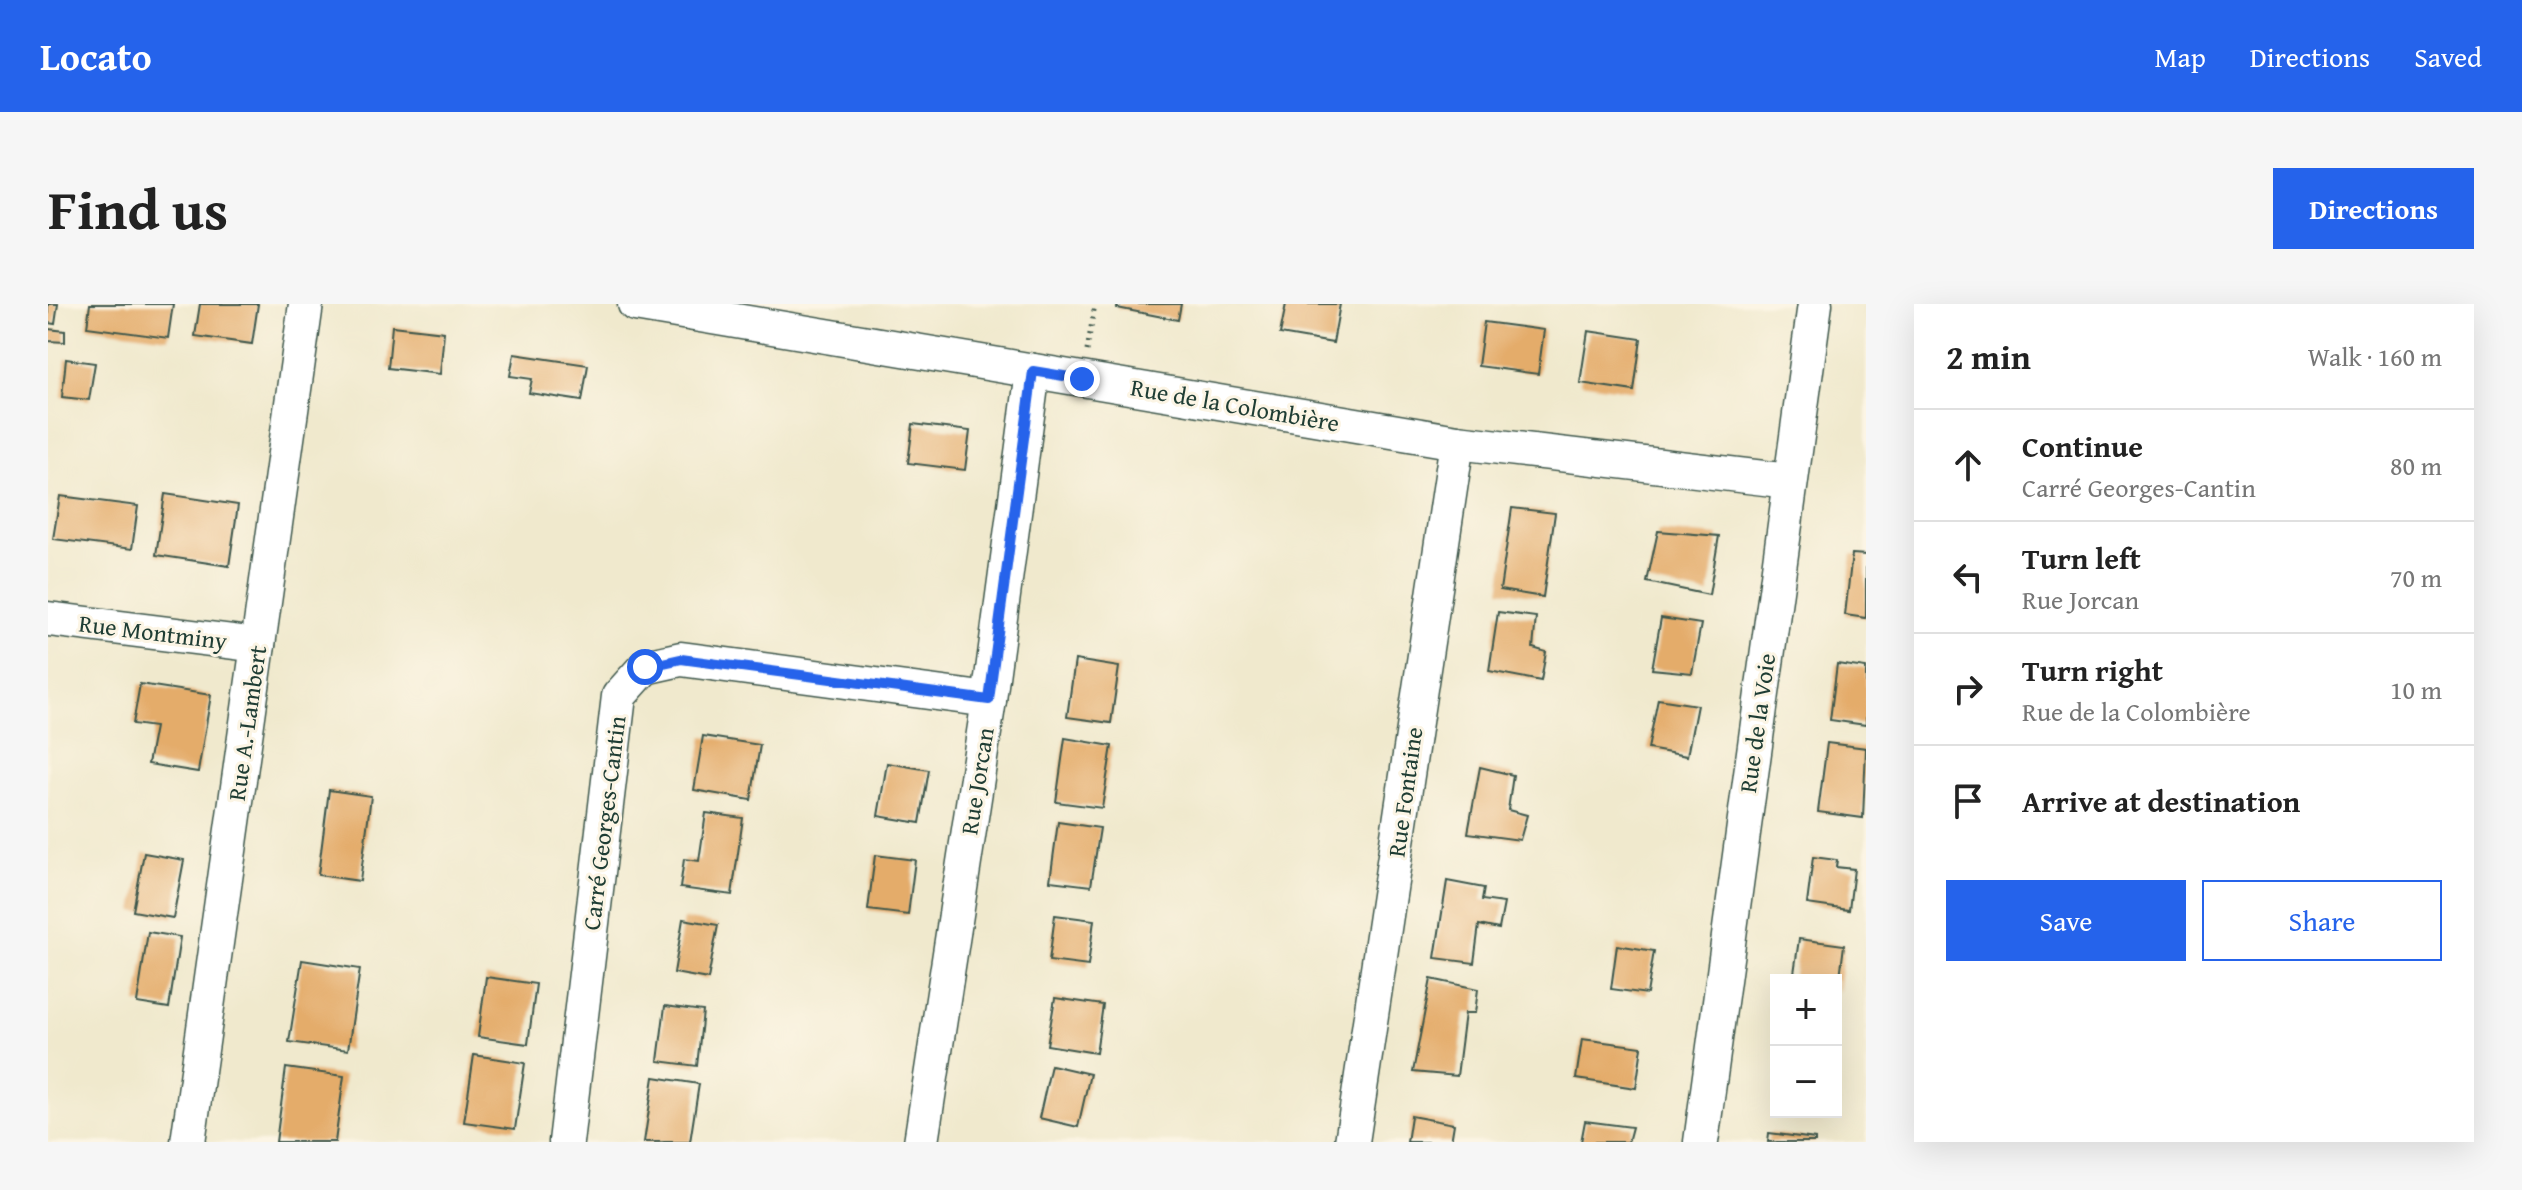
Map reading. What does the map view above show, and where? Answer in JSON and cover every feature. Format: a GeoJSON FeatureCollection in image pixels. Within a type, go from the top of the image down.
{"type":"FeatureCollection","features":[{"type":"Feature","properties":{"kind":"street","name":"Rue A.-Lambert"},"geometry":{"type":"LineString","coordinates":[[188,1142],[306,304]]}},
{"type":"Feature","properties":{"kind":"street","name":"Rue de la Colombière"},"geometry":{"type":"LineString","coordinates":[[635,304],[1457,442],[1790,481]]}},
{"type":"Feature","properties":{"kind":"street","name":"Rue de la Voie"},"geometry":{"type":"LineString","coordinates":[[1701,1142],[1815,304]]}},
{"type":"Feature","properties":{"kind":"street","name":"Rue Jorcan"},"geometry":{"type":"LineString","coordinates":[[921,1142],[989,700],[1033,371]]}},
{"type":"Feature","properties":{"kind":"street","name":"Rue Fontaine"},"geometry":{"type":"LineString","coordinates":[[1352,1142],[1457,442]]}},
{"type":"Feature","properties":{"kind":"street","name":"Rue Montminy"},"geometry":{"type":"LineString","coordinates":[[48,619],[258,645]]}},
{"type":"Feature","properties":{"kind":"street","name":"Carré Georges-Cantin"},"geometry":{"type":"LineString","coordinates":[[566,1142],[619,696],[645,667],[681,659],[989,700]]}},
{"type":"Feature","properties":{"kind":"path"},"geometry":{"type":"LineString","coordinates":[[1082,379],[1095,304]]}},
{"type":"Feature","properties":{"kind":"building"},"geometry":{"type":"Polygon","coordinates":[[[48,304],[58,304],[55,324],[48,323],[48,304]]]}},
{"type":"Feature","properties":{"kind":"building"},"geometry":{"type":"Polygon","coordinates":[[[90,304],[173,304],[168,338],[87,327],[90,304]]]}},
{"type":"Feature","properties":{"kind":"building"},"geometry":{"type":"Polygon","coordinates":[[[200,304],[258,304],[252,344],[195,336],[200,304]]]}},
{"type":"Feature","properties":{"kind":"building"},"geometry":{"type":"Polygon","coordinates":[[[1118,304],[1181,304],[1178,320],[1117,308],[1118,304]]]}},
{"type":"Feature","properties":{"kind":"building"},"geometry":{"type":"Polygon","coordinates":[[[1286,304],[1340,304],[1333,343],[1280,334],[1286,304]]]}},
{"type":"Feature","properties":{"kind":"building"},"geometry":{"type":"Polygon","coordinates":[[[1484,322],[1544,330],[1538,374],[1478,366],[1484,322]]]}},
{"type":"Feature","properties":{"kind":"building"},"geometry":{"type":"Polygon","coordinates":[[[392,326],[444,332],[440,374],[388,368],[392,326]]]}},
{"type":"Feature","properties":{"kind":"building"},"geometry":{"type":"Polygon","coordinates":[[[48,329],[65,331],[65,342],[48,341],[48,329]]]}},
{"type":"Feature","properties":{"kind":"building"},"geometry":{"type":"Polygon","coordinates":[[[1588,331],[1641,339],[1634,391],[1580,383],[1588,331]]]}},
{"type":"Feature","properties":{"kind":"building"},"geometry":{"type":"Polygon","coordinates":[[[514,354],[588,365],[582,401],[529,393],[532,379],[510,376],[514,354]]]}},
{"type":"Feature","properties":{"kind":"building"},"geometry":{"type":"Polygon","coordinates":[[[66,359],[95,363],[89,400],[62,397],[66,359]]]}},
{"type":"Feature","properties":{"kind":"building"},"geometry":{"type":"Polygon","coordinates":[[[913,424],[970,431],[965,470],[908,463],[913,424]]]}},
{"type":"Feature","properties":{"kind":"building"},"geometry":{"type":"Polygon","coordinates":[[[165,494],[238,505],[229,566],[156,555],[165,494]]]}},
{"type":"Feature","properties":{"kind":"building"},"geometry":{"type":"Polygon","coordinates":[[[60,496],[138,506],[132,549],[53,539],[60,496]]]}},
{"type":"Feature","properties":{"kind":"building"},"geometry":{"type":"Polygon","coordinates":[[[1512,508],[1555,513],[1543,597],[1500,590],[1512,508]]]}},
{"type":"Feature","properties":{"kind":"building"},"geometry":{"type":"Polygon","coordinates":[[[1658,531],[1719,536],[1709,595],[1647,582],[1658,531]]]}},
{"type":"Feature","properties":{"kind":"building"},"geometry":{"type":"Polygon","coordinates":[[[1852,554],[1866,555],[1866,618],[1845,615],[1852,554]]]}},
{"type":"Feature","properties":{"kind":"building"},"geometry":{"type":"Polygon","coordinates":[[[1498,612],[1536,617],[1533,648],[1546,652],[1541,681],[1489,671],[1498,612]]]}},
{"type":"Feature","properties":{"kind":"building"},"geometry":{"type":"Polygon","coordinates":[[[1661,618],[1701,624],[1692,673],[1652,669],[1661,618]]]}},
{"type":"Feature","properties":{"kind":"building"},"geometry":{"type":"Polygon","coordinates":[[[1075,660],[1119,667],[1111,723],[1067,717],[1075,660]]]}},
{"type":"Feature","properties":{"kind":"building"},"geometry":{"type":"Polygon","coordinates":[[[1837,664],[1866,668],[1866,725],[1830,720],[1837,664]]]}},
{"type":"Feature","properties":{"kind":"building"},"geometry":{"type":"Polygon","coordinates":[[[140,684],[211,695],[198,772],[148,764],[155,727],[133,724],[140,684]]]}},
{"type":"Feature","properties":{"kind":"building"},"geometry":{"type":"Polygon","coordinates":[[[1658,699],[1697,705],[1687,756],[1648,749],[1658,699]]]}},
{"type":"Feature","properties":{"kind":"building"},"geometry":{"type":"Polygon","coordinates":[[[703,736],[760,745],[751,800],[694,790],[703,736]]]}},
{"type":"Feature","properties":{"kind":"building"},"geometry":{"type":"Polygon","coordinates":[[[1065,738],[1112,746],[1102,808],[1056,802],[1065,738]]]}},
{"type":"Feature","properties":{"kind":"building"},"geometry":{"type":"Polygon","coordinates":[[[1827,743],[1866,748],[1863,818],[1818,812],[1827,743]]]}},
{"type":"Feature","properties":{"kind":"building"},"geometry":{"type":"Polygon","coordinates":[[[887,763],[929,770],[920,823],[878,816],[887,763]]]}},
{"type":"Feature","properties":{"kind":"building"},"geometry":{"type":"Polygon","coordinates":[[[1480,767],[1513,775],[1508,810],[1527,815],[1520,840],[1468,833],[1480,767]]]}},
{"type":"Feature","properties":{"kind":"building"},"geometry":{"type":"Polygon","coordinates":[[[329,790],[371,796],[360,881],[318,875],[329,790]]]}},
{"type":"Feature","properties":{"kind":"building"},"geometry":{"type":"Polygon","coordinates":[[[706,813],[743,818],[732,895],[680,888],[684,859],[699,861],[706,813]]]}},
{"type":"Feature","properties":{"kind":"building"},"geometry":{"type":"Polygon","coordinates":[[[1058,822],[1100,828],[1091,886],[1050,881],[1058,822]]]}},
{"type":"Feature","properties":{"kind":"building"},"geometry":{"type":"Polygon","coordinates":[[[144,853],[184,860],[173,918],[133,911],[144,853]]]}},
{"type":"Feature","properties":{"kind":"building"},"geometry":{"type":"Polygon","coordinates":[[[875,855],[915,860],[908,915],[868,910],[875,855]]]}},
{"type":"Feature","properties":{"kind":"building"},"geometry":{"type":"Polygon","coordinates":[[[1813,857],[1837,860],[1836,867],[1854,869],[1849,910],[1807,904],[1813,857]]]}},
{"type":"Feature","properties":{"kind":"building"},"geometry":{"type":"Polygon","coordinates":[[[1447,881],[1484,888],[1482,900],[1504,903],[1499,929],[1479,925],[1474,963],[1435,958],[1447,881]]]}},
{"type":"Feature","properties":{"kind":"building"},"geometry":{"type":"Polygon","coordinates":[[[1055,915],[1094,920],[1088,966],[1049,961],[1055,915]]]}},
{"type":"Feature","properties":{"kind":"building"},"geometry":{"type":"Polygon","coordinates":[[[683,919],[718,925],[708,979],[674,973],[683,919]]]}},
{"type":"Feature","properties":{"kind":"building"},"geometry":{"type":"Polygon","coordinates":[[[148,932],[180,937],[169,1008],[137,1003],[148,932]]]}},
{"type":"Feature","properties":{"kind":"building"},"geometry":{"type":"Polygon","coordinates":[[[1799,939],[1844,945],[1840,974],[1794,974],[1799,939]]]}},
{"type":"Feature","properties":{"kind":"building"},"geometry":{"type":"Polygon","coordinates":[[[1617,945],[1654,951],[1647,994],[1611,989],[1617,945]]]}},
{"type":"Feature","properties":{"kind":"building"},"geometry":{"type":"Polygon","coordinates":[[[302,960],[360,969],[348,1050],[289,1042],[302,960]]]}},
{"type":"Feature","properties":{"kind":"building"},"geometry":{"type":"Polygon","coordinates":[[[486,977],[536,984],[528,1044],[478,1037],[486,977]]]}},
{"type":"Feature","properties":{"kind":"building"},"geometry":{"type":"Polygon","coordinates":[[[1431,979],[1478,989],[1475,1013],[1465,1013],[1457,1076],[1413,1072],[1431,979]]]}},
{"type":"Feature","properties":{"kind":"building"},"geometry":{"type":"Polygon","coordinates":[[[1055,998],[1103,1005],[1096,1053],[1047,1045],[1055,998]]]}},
{"type":"Feature","properties":{"kind":"building"},"geometry":{"type":"Polygon","coordinates":[[[665,1006],[703,1011],[697,1066],[658,1061],[665,1006]]]}},
{"type":"Feature","properties":{"kind":"building"},"geometry":{"type":"Polygon","coordinates":[[[1582,1039],[1642,1047],[1636,1088],[1576,1079],[1582,1039]]]}},
{"type":"Feature","properties":{"kind":"building"},"geometry":{"type":"Polygon","coordinates":[[[474,1055],[525,1063],[515,1129],[464,1122],[474,1055]]]}},
{"type":"Feature","properties":{"kind":"building"},"geometry":{"type":"Polygon","coordinates":[[[1051,1065],[1090,1074],[1078,1127],[1039,1118],[1051,1065]]]}},
{"type":"Feature","properties":{"kind":"building"},"geometry":{"type":"Polygon","coordinates":[[[286,1068],[344,1076],[335,1142],[276,1142],[286,1068]]]}},
{"type":"Feature","properties":{"kind":"building"},"geometry":{"type":"Polygon","coordinates":[[[654,1077],[699,1084],[690,1142],[644,1142],[654,1077]]]}},
{"type":"Feature","properties":{"kind":"building"},"geometry":{"type":"Polygon","coordinates":[[[1411,1116],[1454,1124],[1451,1142],[1407,1142],[1411,1116]]]}},
{"type":"Feature","properties":{"kind":"building"},"geometry":{"type":"Polygon","coordinates":[[[1585,1121],[1632,1127],[1628,1142],[1581,1142],[1585,1121]]]}},
{"type":"Feature","properties":{"kind":"building"},"geometry":{"type":"Polygon","coordinates":[[[1769,1133],[1815,1139],[1815,1142],[1768,1142],[1769,1133]]]}},
{"type":"Feature","properties":{"kind":"route"},"geometry":{"type":"LineString","coordinates":[[645,667],[681,659],[989,700],[1033,371],[1082,379]]}}]}
